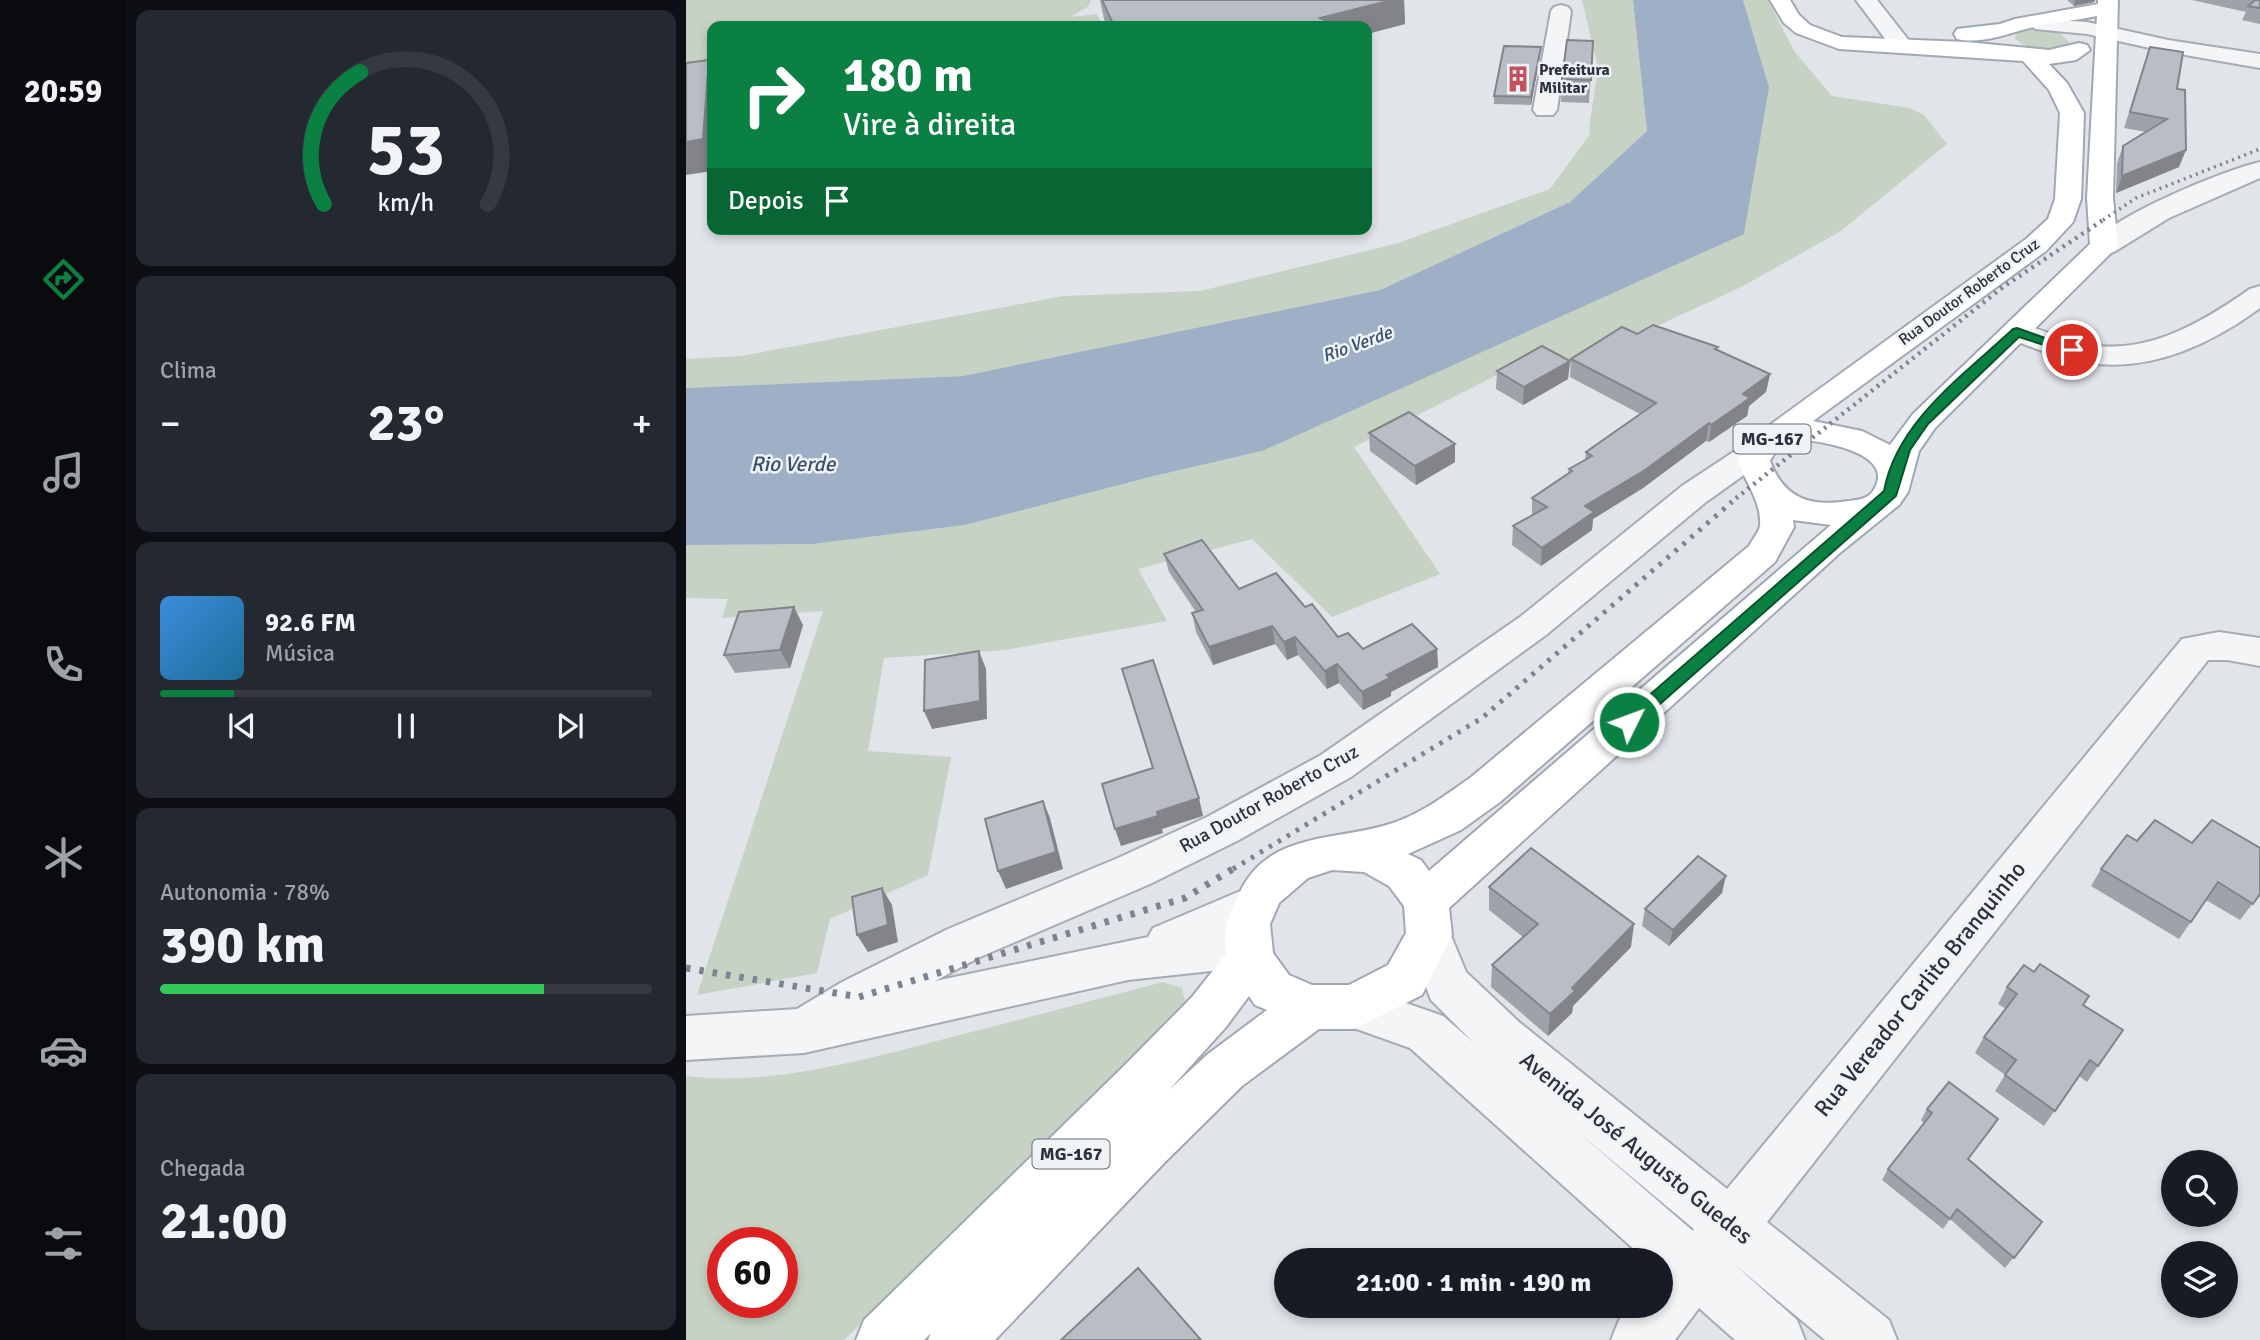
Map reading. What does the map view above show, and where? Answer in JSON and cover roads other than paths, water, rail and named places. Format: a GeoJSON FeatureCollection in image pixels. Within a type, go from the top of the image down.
{"type":"FeatureCollection","features":[{"type":"Feature","properties":{"kind":"main road"},"geometry":{"type":"LineString","coordinates":[[1780,0],[1791,19],[1820,38],[1839,43],[2068,55],[2079,50],[2082,43],[2075,35],[2023,26]]}},
{"type":"Feature","properties":{"kind":"main road"},"geometry":{"type":"LineString","coordinates":[[1427,918],[1405,873],[1371,855],[1332,852],[1293,864],[1262,890],[1247,924],[1249,953],[1272,990],[1332,1007],[1405,980],[1427,918],[1885,491],[1903,450],[1924,421],[2104,246],[2099,198],[2107,4],[2023,26],[1894,45]]}},
{"type":"Feature","properties":{"kind":"main road","name":"Rua Doutor Roberto Cruz"},"geometry":{"type":"LineString","coordinates":[[1762,446],[2036,245],[2060,222],[2068,199],[2072,113],[2059,88],[2025,53],[2003,41],[2001,36],[2023,26]]}},
{"type":"Feature","properties":{"kind":"main road"},"geometry":{"type":"LineString","coordinates":[[2079,50],[2102,92]]}},
{"type":"Feature","properties":{"kind":"main road","name":"MG-167"},"geometry":{"type":"LineString","coordinates":[[1332,852],[1400,839],[1446,818],[1485,790],[1762,554],[1777,527],[1772,496],[1758,480],[1754,461],[1762,446],[1779,435],[1799,430],[1822,429],[1847,435],[1870,445],[1886,459],[1885,491]]}},
{"type":"Feature","properties":{"kind":"main road"},"geometry":{"type":"LineString","coordinates":[[1772,496],[1796,509],[1824,515],[1853,514],[1885,491]]}},
{"type":"Feature","properties":{"kind":"main road","name":"MG-167"},"geometry":{"type":"LineString","coordinates":[[884,1340],[1141,1084],[1209,1012],[1249,953]]}},
{"type":"Feature","properties":{"kind":"main road","name":"MG-167"},"geometry":{"type":"LineString","coordinates":[[956,1340],[1146,1145],[1225,1070],[1332,1007]]}},
{"type":"Feature","properties":{"kind":"street"},"geometry":{"type":"LineString","coordinates":[[1866,0],[1894,45]]}},
{"type":"Feature","properties":{"kind":"street"},"geometry":{"type":"LineString","coordinates":[[2048,0],[2064,16]]}},
{"type":"Feature","properties":{"kind":"street"},"geometry":{"type":"LineString","coordinates":[[1545,110],[1561,11]]}},
{"type":"Feature","properties":{"kind":"street"},"geometry":{"type":"LineString","coordinates":[[2023,26],[2078,27],[2106,39],[2260,61]]}},
{"type":"Feature","properties":{"kind":"street"},"geometry":{"type":"LineString","coordinates":[[2079,50],[2106,39]]}},
{"type":"Feature","properties":{"kind":"street"},"geometry":{"type":"LineString","coordinates":[[2104,246],[2132,226],[2173,205],[2260,169]]}},
{"type":"Feature","properties":{"kind":"street"},"geometry":{"type":"LineString","coordinates":[[2017,332],[2090,354],[2138,355],[2162,349],[2218,326],[2260,295]]}},
{"type":"Feature","properties":{"kind":"street","name":"Rua Doutor Roberto Cruz"},"geometry":{"type":"LineString","coordinates":[[804,1031],[859,998],[964,943],[1134,871],[1222,828],[1336,766],[1533,626],[1694,494],[1762,446]]}},
{"type":"Feature","properties":{"kind":"street","name":"Rua Vereador Carlito Branquinho"},"geometry":{"type":"LineString","coordinates":[[1639,1340],[2196,649],[2206,645],[2227,645],[2260,652]]}},
{"type":"Feature","properties":{"kind":"street","name":"Rua Doutor Roberto Cruz"},"geometry":{"type":"LineString","coordinates":[[1128,960],[1256,903]]}},
{"type":"Feature","properties":{"kind":"street","name":"Avenida José Augusto Guedes"},"geometry":{"type":"LineString","coordinates":[[1427,918],[1448,985],[1502,1038],[1868,1340]]}},
{"type":"Feature","properties":{"kind":"street","name":"Rua Doutor Roberto Cruz"},"geometry":{"type":"LineString","coordinates":[[686,1038],[804,1031],[1128,960],[1249,953]]}},
{"type":"Feature","properties":{"kind":"street"},"geometry":{"type":"LineString","coordinates":[[1332,1007],[1426,1032],[1777,1340]]}},
{"type":"Feature","properties":{"kind":"water","name":"Rio Verde"},"geometry":{"type":"Polygon","coordinates":[[[1633,0],[1743,0],[1769,87],[1744,234],[1262,451],[965,525],[813,544],[686,545],[686,388],[963,376],[1380,290],[1570,202],[1647,131],[1633,0]]]}},
{"type":"Feature","properties":{"kind":"railway"},"geometry":{"type":"LineString","coordinates":[[2106,218],[2136,198],[2260,149]]}},
{"type":"Feature","properties":{"kind":"railway"},"geometry":{"type":"LineString","coordinates":[[1730,503],[2003,287],[2106,218]]}},
{"type":"Feature","properties":{"kind":"railway"},"geometry":{"type":"LineString","coordinates":[[1233,869],[1482,718],[1732,502]]}},
{"type":"Feature","properties":{"kind":"railway"},"geometry":{"type":"LineString","coordinates":[[686,968],[859,997],[1185,898],[1236,867]]}},
{"type":"Feature","properties":{"kind":"place","name":"Prefeitura Militar"},"geometry":{"type":"Point","coordinates":[1518,79]}}]}
